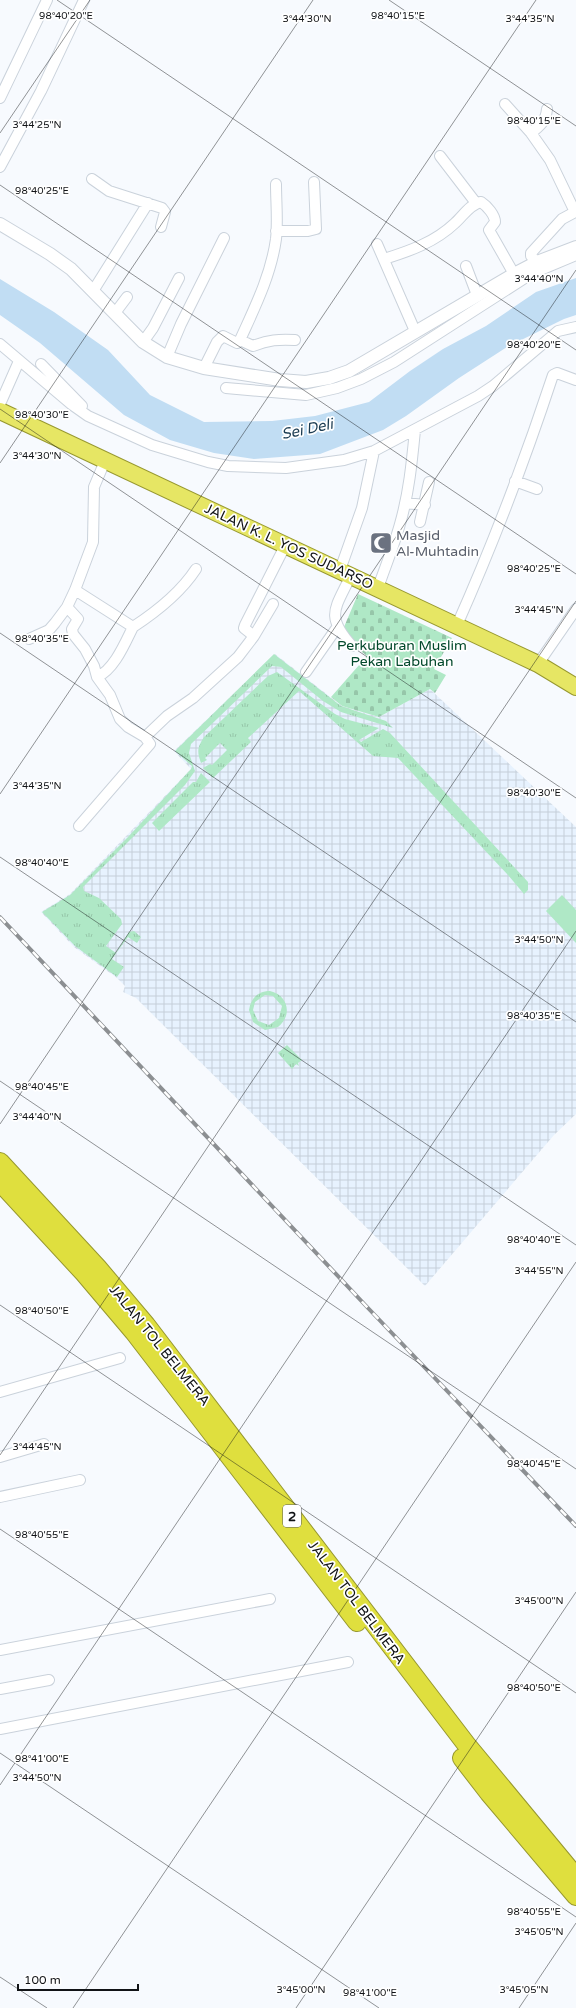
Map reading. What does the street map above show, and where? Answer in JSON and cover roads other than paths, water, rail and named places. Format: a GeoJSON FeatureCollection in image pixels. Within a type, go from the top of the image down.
{"type":"FeatureCollection","features":[{"type":"Feature","properties":{"kind":"highway","name":"JALAN K. L. YOS SUDARSO"},"geometry":{"type":"LineString","coordinates":[[0,411],[457,625],[538,664],[576,687]]}},
{"type":"Feature","properties":{"kind":"highway","name":"JALAN TOL BELMERA"},"geometry":{"type":"LineString","coordinates":[[0,1162],[97,1267],[146,1325],[466,1744],[576,1877]]}},
{"type":"Feature","properties":{"kind":"highway","name":"JALAN TOL BELMERA"},"geometry":{"type":"LineString","coordinates":[[0,1182],[79,1267],[134,1332],[489,1793],[576,1896]]}},
{"type":"Feature","properties":{"kind":"street"},"geometry":{"type":"LineString","coordinates":[[0,98],[47,0]]}},
{"type":"Feature","properties":{"kind":"street"},"geometry":{"type":"LineString","coordinates":[[0,167],[41,92],[84,0]]}},
{"type":"Feature","properties":{"kind":"street"},"geometry":{"type":"LineString","coordinates":[[505,104],[531,133],[553,165],[576,212],[562,219],[531,253],[531,256],[537,262]]}},
{"type":"Feature","properties":{"kind":"street"},"geometry":{"type":"LineString","coordinates":[[531,133],[543,124],[547,108]]}},
{"type":"Feature","properties":{"kind":"street"},"geometry":{"type":"LineString","coordinates":[[440,156],[476,203]]}},
{"type":"Feature","properties":{"kind":"street"},"geometry":{"type":"LineString","coordinates":[[92,179],[110,191],[162,208],[165,212],[161,227]]}},
{"type":"Feature","properties":{"kind":"street"},"geometry":{"type":"LineString","coordinates":[[276,231],[308,231],[316,229],[314,182]]}},
{"type":"Feature","properties":{"kind":"street"},"geometry":{"type":"LineString","coordinates":[[204,368],[217,342],[223,336],[237,343],[240,340],[258,302],[270,270],[276,231],[276,184]]}},
{"type":"Feature","properties":{"kind":"street"},"geometry":{"type":"LineString","coordinates":[[384,259],[417,249],[429,242],[450,229],[476,203],[481,202],[485,204],[495,218],[495,222],[489,230],[514,274]]}},
{"type":"Feature","properties":{"kind":"street"},"geometry":{"type":"LineString","coordinates":[[93,291],[148,203]]}},
{"type":"Feature","properties":{"kind":"street"},"geometry":{"type":"LineString","coordinates":[[0,224],[61,261],[143,342],[167,358],[204,368],[280,380],[306,382],[329,378],[349,371],[514,274],[537,262],[576,246]]}},
{"type":"Feature","properties":{"kind":"street"},"geometry":{"type":"LineString","coordinates":[[167,358],[181,324],[224,238]]}},
{"type":"Feature","properties":{"kind":"street"},"geometry":{"type":"LineString","coordinates":[[377,244],[415,331]]}},
{"type":"Feature","properties":{"kind":"street"},"geometry":{"type":"LineString","coordinates":[[226,388],[306,395],[337,388],[361,379],[394,362],[531,274],[576,255]]}},
{"type":"Feature","properties":{"kind":"street"},"geometry":{"type":"LineString","coordinates":[[466,266],[477,295]]}},
{"type":"Feature","properties":{"kind":"street"},"geometry":{"type":"LineString","coordinates":[[143,342],[153,328],[179,278]]}},
{"type":"Feature","properties":{"kind":"street"},"geometry":{"type":"LineString","coordinates":[[115,313],[127,297]]}},
{"type":"Feature","properties":{"kind":"street"},"geometry":{"type":"LineString","coordinates":[[0,344],[70,404],[96,420],[152,445],[208,462],[228,466],[286,468],[344,460],[374,451],[415,430],[493,386],[558,331],[576,327]]}},
{"type":"Feature","properties":{"kind":"street"},"geometry":{"type":"LineString","coordinates":[[240,340],[253,346],[275,339],[295,340]]}},
{"type":"Feature","properties":{"kind":"street"},"geometry":{"type":"LineString","coordinates":[[0,404],[19,361]]}},
{"type":"Feature","properties":{"kind":"street"},"geometry":{"type":"LineString","coordinates":[[41,364],[96,420]]}},
{"type":"Feature","properties":{"kind":"street"},"geometry":{"type":"LineString","coordinates":[[457,625],[515,481],[553,375],[557,373],[576,380]]}},
{"type":"Feature","properties":{"kind":"street"},"geometry":{"type":"LineString","coordinates":[[378,588],[400,524],[405,503],[410,477],[415,430]]}},
{"type":"Feature","properties":{"kind":"street"},"geometry":{"type":"LineString","coordinates":[[352,646],[342,635],[334,620],[336,607],[362,508],[374,451]]}},
{"type":"Feature","properties":{"kind":"street"},"geometry":{"type":"LineString","coordinates":[[29,639],[49,630],[67,607],[75,590],[93,542],[94,487],[105,461]]}},
{"type":"Feature","properties":{"kind":"street"},"geometry":{"type":"LineString","coordinates":[[515,481],[537,489]]}},
{"type":"Feature","properties":{"kind":"street"},"geometry":{"type":"LineString","coordinates":[[420,522],[428,482]]}},
{"type":"Feature","properties":{"kind":"street"},"geometry":{"type":"LineString","coordinates":[[405,503],[424,505]]}},
{"type":"Feature","properties":{"kind":"street"},"geometry":{"type":"LineString","coordinates":[[254,636],[244,628],[245,625],[286,544]]}},
{"type":"Feature","properties":{"kind":"street"},"geometry":{"type":"LineString","coordinates":[[96,677],[102,675],[109,668],[125,644],[133,627],[163,604],[190,578],[196,569]]}},
{"type":"Feature","properties":{"kind":"street"},"geometry":{"type":"LineString","coordinates":[[75,590],[133,627]]}},
{"type":"Feature","properties":{"kind":"street"},"geometry":{"type":"LineString","coordinates":[[145,738],[168,716],[193,698],[234,662],[254,636],[273,604]]}},
{"type":"Feature","properties":{"kind":"street"},"geometry":{"type":"LineString","coordinates":[[67,607],[78,619],[72,631],[85,649],[94,666],[96,677],[110,695],[120,719],[128,727],[150,742],[149,746],[79,826]]}},
{"type":"Feature","properties":{"kind":"street"},"geometry":{"type":"LineString","coordinates":[[538,664],[576,609]]}},
{"type":"Feature","properties":{"kind":"street"},"geometry":{"type":"LineString","coordinates":[[306,672],[338,626]]}},
{"type":"Feature","properties":{"kind":"street"},"geometry":{"type":"LineString","coordinates":[[0,1392],[120,1358]]}},
{"type":"Feature","properties":{"kind":"street"},"geometry":{"type":"LineString","coordinates":[[0,1457],[44,1444]]}},
{"type":"Feature","properties":{"kind":"street"},"geometry":{"type":"LineString","coordinates":[[0,1497],[80,1480]]}},
{"type":"Feature","properties":{"kind":"street"},"geometry":{"type":"LineString","coordinates":[[0,1650],[270,1599]]}},
{"type":"Feature","properties":{"kind":"street"},"geometry":{"type":"LineString","coordinates":[[0,1729],[348,1662]]}},
{"type":"Feature","properties":{"kind":"street"},"geometry":{"type":"LineString","coordinates":[[0,1689],[49,1680]]}},
{"type":"Feature","properties":{"kind":"water","name":"Sei Deli"},"geometry":{"type":"Polygon","coordinates":[[[576,278],[576,315],[564,319],[507,347],[383,430],[320,454],[254,459],[214,453],[170,440],[124,415],[40,343],[0,315],[0,279],[54,312],[108,350],[150,395],[204,422],[272,421],[315,416],[369,402],[410,371],[443,349],[486,326],[536,292],[576,278]]]}},
{"type":"Feature","properties":{"kind":"railway"},"geometry":{"type":"LineString","coordinates":[[0,917],[368,1308],[576,1526]]}},
{"type":"Feature","properties":{"kind":"place","name":"Masjid Al-Muhtadin"},"geometry":{"type":"Point","coordinates":[381,543]}},
{"type":"Feature","properties":{"kind":"park label","name":"Perkuburan Muslim Pekan Labuhan"},"geometry":{"type":"Point","coordinates":[402,654]}}]}
